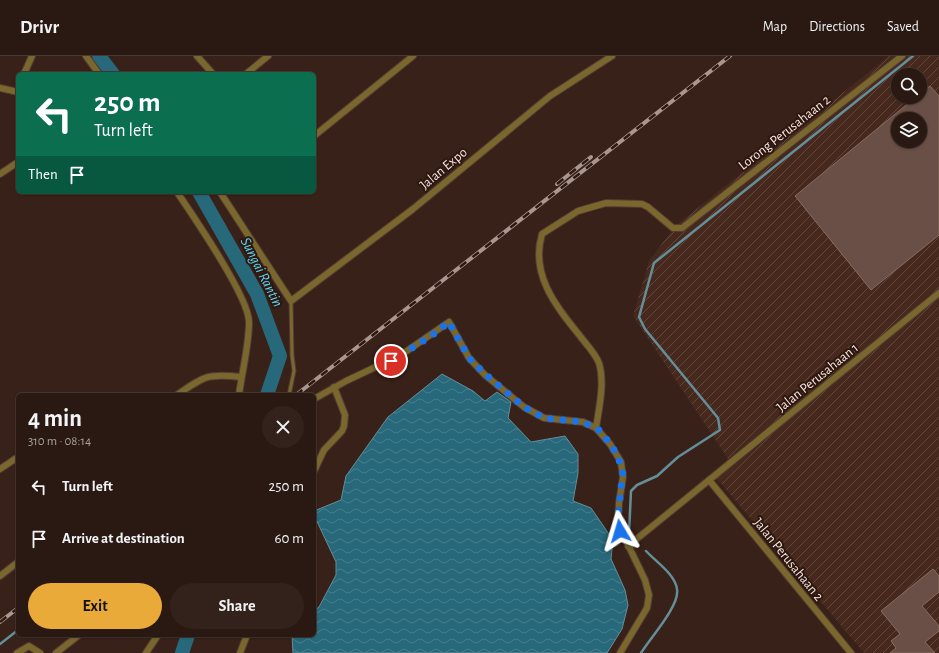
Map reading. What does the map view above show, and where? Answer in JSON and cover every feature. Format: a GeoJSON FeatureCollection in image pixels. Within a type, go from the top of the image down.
{"type":"FeatureCollection","features":[{"type":"Feature","properties":{"kind":"street"},"geometry":{"type":"LineString","coordinates":[[25,72],[32,56]]}},
{"type":"Feature","properties":{"kind":"street"},"geometry":{"type":"LineString","coordinates":[[86,56],[98,72]]}},
{"type":"Feature","properties":{"kind":"street"},"geometry":{"type":"LineString","coordinates":[[197,56],[211,72]]}},
{"type":"Feature","properties":{"kind":"street"},"geometry":{"type":"LineString","coordinates":[[248,72],[268,56]]}},
{"type":"Feature","properties":{"kind":"street"},"geometry":{"type":"LineString","coordinates":[[316,134],[413,56]]}},
{"type":"Feature","properties":{"kind":"street","name":"Jalan Expo"},"geometry":{"type":"LineString","coordinates":[[291,301],[413,209],[550,96],[612,56]]}},
{"type":"Feature","properties":{"kind":"street","name":"Lorong Perusahaan 2"},"geometry":{"type":"LineString","coordinates":[[596,428],[600,394],[598,362],[565,316],[543,281],[539,266],[539,251],[542,234],[578,210],[606,203],[642,204],[648,207],[673,228],[682,228],[902,56]]}},
{"type":"Feature","properties":{"kind":"street"},"geometry":{"type":"LineString","coordinates":[[0,88],[16,90]]}},
{"type":"Feature","properties":{"kind":"street"},"geometry":{"type":"LineString","coordinates":[[0,174],[16,163]]}},
{"type":"Feature","properties":{"kind":"street"},"geometry":{"type":"LineString","coordinates":[[178,194],[230,277],[248,311],[248,332],[238,393]]}},
{"type":"Feature","properties":{"kind":"street"},"geometry":{"type":"LineString","coordinates":[[221,194],[291,301]]}},
{"type":"Feature","properties":{"kind":"street","name":"Jalan Perusahaan 1"},"geometry":{"type":"LineString","coordinates":[[628,546],[939,293]]}},
{"type":"Feature","properties":{"kind":"street"},"geometry":{"type":"LineString","coordinates":[[316,398],[334,387],[402,355],[449,322],[469,358],[485,374],[524,407],[544,418],[583,422],[596,428],[610,444],[621,462],[623,477],[618,520],[620,531],[645,580],[650,595],[649,602],[642,616],[620,653]]}},
{"type":"Feature","properties":{"kind":"street"},"geometry":{"type":"LineString","coordinates":[[180,393],[197,382],[212,375],[241,377]]}},
{"type":"Feature","properties":{"kind":"street"},"geometry":{"type":"LineString","coordinates":[[316,467],[324,450],[342,431],[344,426],[345,415],[334,387]]}},
{"type":"Feature","properties":{"kind":"street"},"geometry":{"type":"LineString","coordinates":[[0,468],[3,463],[16,458]]}},
{"type":"Feature","properties":{"kind":"street","name":"Jalan Perusahaan 2"},"geometry":{"type":"LineString","coordinates":[[709,480],[851,653]]}},
{"type":"Feature","properties":{"kind":"street"},"geometry":{"type":"LineString","coordinates":[[0,576],[16,564]]}},
{"type":"Feature","properties":{"kind":"street"},"geometry":{"type":"LineString","coordinates":[[56,653],[76,637]]}},
{"type":"Feature","properties":{"kind":"street"},"geometry":{"type":"LineString","coordinates":[[146,653],[157,637]]}},
{"type":"Feature","properties":{"kind":"street"},"geometry":{"type":"LineString","coordinates":[[240,653],[246,637]]}},
{"type":"Feature","properties":{"kind":"street"},"geometry":{"type":"LineString","coordinates":[[17,653],[29,646],[40,653]]}},
{"type":"Feature","properties":{"kind":"lane"},"geometry":{"type":"LineString","coordinates":[[289,393],[294,371],[292,356],[291,301]]}},
{"type":"Feature","properties":{"kind":"shaded area"},"geometry":{"type":"Polygon","coordinates":[[[889,56],[939,56],[939,653],[864,653],[713,474],[728,459],[633,316],[649,261],[675,226],[889,56]]]}},
{"type":"Feature","properties":{"kind":"water"},"geometry":{"type":"Polygon","coordinates":[[[442,374],[473,391],[485,401],[497,392],[511,402],[508,418],[531,442],[565,436],[578,454],[578,473],[573,501],[591,508],[613,540],[611,559],[625,590],[628,605],[622,629],[607,653],[293,653],[292,637],[316,637],[316,609],[319,607],[336,575],[336,562],[316,519],[316,510],[341,500],[346,476],[388,417],[442,374]]]}},
{"type":"Feature","properties":{"kind":"building"},"geometry":{"type":"Polygon","coordinates":[[[930,86],[939,96],[939,235],[871,290],[795,196],[891,117],[891,148],[927,148],[927,112],[898,112],[907,104],[927,104],[927,88],[930,86]]]}},
{"type":"Feature","properties":{"kind":"building"},"geometry":{"type":"Polygon","coordinates":[[[933,569],[939,576],[939,592],[922,606],[939,626],[939,631],[925,642],[935,653],[890,653],[896,648],[891,641],[900,634],[881,611],[933,569]]]}},
{"type":"Feature","properties":{"kind":"waterway","name":"Sungai Rantin"},"geometry":{"type":"LineString","coordinates":[[99,56],[111,72]]}},
{"type":"Feature","properties":{"kind":"waterway"},"geometry":{"type":"LineString","coordinates":[[629,533],[631,491],[637,485],[657,476],[678,457],[720,430],[718,418],[645,329],[639,317],[654,263],[913,56]]}},
{"type":"Feature","properties":{"kind":"waterway","name":"Sungai Rantin"},"geometry":{"type":"LineString","coordinates":[[200,194],[257,294],[280,356],[268,393]]}},
{"type":"Feature","properties":{"kind":"waterway"},"geometry":{"type":"LineString","coordinates":[[641,653],[664,622],[677,596],[677,589],[673,578],[646,551]]}},
{"type":"Feature","properties":{"kind":"waterway"},"geometry":{"type":"LineString","coordinates":[[0,644],[16,632]]}},
{"type":"Feature","properties":{"kind":"waterway","name":"Sungai Rantin"},"geometry":{"type":"LineString","coordinates":[[182,653],[187,637]]}},
{"type":"Feature","properties":{"kind":"railway"},"geometry":{"type":"LineString","coordinates":[[299,393],[730,56]]}},
{"type":"Feature","properties":{"kind":"railway"},"geometry":{"type":"LineString","coordinates":[[557,184],[591,157]]}},
{"type":"Feature","properties":{"kind":"railway"},"geometry":{"type":"LineString","coordinates":[[0,622],[16,610]]}},
{"type":"Feature","properties":{"kind":"route"},"geometry":{"type":"LineString","coordinates":[[391,361],[431,336],[449,322],[463,350],[476,366],[524,407],[544,418],[583,422],[601,431],[616,453],[623,470],[618,516],[620,531]]}}]}
